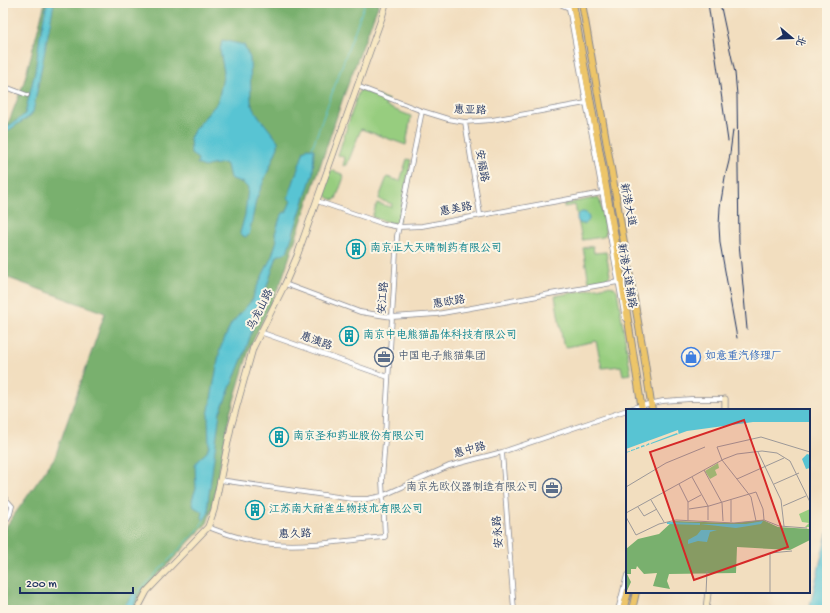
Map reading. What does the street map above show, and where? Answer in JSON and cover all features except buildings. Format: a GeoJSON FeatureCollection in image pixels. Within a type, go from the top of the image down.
{"type":"FeatureCollection","features":[{"type":"Feature","properties":{"kind":"main road","name":"新港大道"},"geometry":{"type":"LineString","coordinates":[[582,3],[644,356],[651,407]]}},
{"type":"Feature","properties":{"kind":"main road","name":"新港大道"},"geometry":{"type":"LineString","coordinates":[[570,5],[615,237],[641,408]]}},
{"type":"Feature","properties":{"kind":"main road"},"geometry":{"type":"LineString","coordinates":[[623,610],[628,593]]}},
{"type":"Feature","properties":{"kind":"main road"},"geometry":{"type":"LineString","coordinates":[[632,610],[636,593]]}},
{"type":"Feature","properties":{"kind":"street","name":"乌龙山路"},"geometry":{"type":"LineString","coordinates":[[137,610],[147,591],[208,527],[214,510],[233,420],[253,348],[285,284],[297,256],[386,3]]}},
{"type":"Feature","properties":{"kind":"street"},"geometry":{"type":"LineString","coordinates":[[562,3],[562,5],[570,5]]}},
{"type":"Feature","properties":{"kind":"street","name":"新港大道辅路"},"geometry":{"type":"LineString","coordinates":[[570,5],[586,103],[641,408]]}},
{"type":"Feature","properties":{"kind":"street"},"geometry":{"type":"LineString","coordinates":[[3,86],[27,95]]}},
{"type":"Feature","properties":{"kind":"street","name":"惠亚路"},"geometry":{"type":"LineString","coordinates":[[357,86],[422,111],[448,119],[465,122],[492,120],[586,103]]}},
{"type":"Feature","properties":{"kind":"street","name":"安江路"},"geometry":{"type":"LineString","coordinates":[[385,537],[382,480],[386,440],[388,376],[397,236],[422,111]]}},
{"type":"Feature","properties":{"kind":"street","name":"安福路"},"geometry":{"type":"LineString","coordinates":[[465,122],[480,214]]}},
{"type":"Feature","properties":{"kind":"street","name":"惠美路"},"geometry":{"type":"LineString","coordinates":[[317,201],[372,220],[399,227],[422,226],[480,214],[602,193]]}},
{"type":"Feature","properties":{"kind":"street","name":"惠欧路"},"geometry":{"type":"LineString","coordinates":[[285,284],[360,312],[392,317],[437,314],[618,282]]}},
{"type":"Feature","properties":{"kind":"street","name":"惠澳路"},"geometry":{"type":"LineString","coordinates":[[260,332],[388,376]]}},
{"type":"Feature","properties":{"kind":"street"},"geometry":{"type":"LineString","coordinates":[[725,399],[725,409]]}},
{"type":"Feature","properties":{"kind":"street","name":"惠中路"},"geometry":{"type":"LineString","coordinates":[[641,408],[651,407],[663,401],[725,399]]}},
{"type":"Feature","properties":{"kind":"street","name":"惠中路"},"geometry":{"type":"LineString","coordinates":[[220,480],[352,499],[367,499],[382,496],[449,466],[502,452],[626,413]]}},
{"type":"Feature","properties":{"kind":"street","name":"安永路"},"geometry":{"type":"LineString","coordinates":[[502,452],[514,610]]}},
{"type":"Feature","properties":{"kind":"street"},"geometry":{"type":"LineString","coordinates":[[3,496],[12,506],[10,514],[3,526]]}},
{"type":"Feature","properties":{"kind":"street","name":"惠久路"},"geometry":{"type":"LineString","coordinates":[[208,527],[259,543],[271,544],[293,545],[385,537]]}},
{"type":"Feature","properties":{"kind":"street"},"geometry":{"type":"LineString","coordinates":[[618,610],[626,579]]}},
{"type":"Feature","properties":{"kind":"street"},"geometry":{"type":"LineString","coordinates":[[706,610],[708,593]]}},
{"type":"Feature","properties":{"kind":"green space"},"geometry":{"type":"Polygon","coordinates":[[[45,3],[379,3],[344,95],[281,282],[250,347],[230,413],[212,509],[207,523],[140,594],[135,610],[3,610],[3,534],[5,528],[55,457],[105,313],[3,276],[3,137],[24,82],[45,3]]]}},
{"type":"Feature","properties":{"kind":"green space"},"geometry":{"type":"Polygon","coordinates":[[[361,90],[389,100],[385,106],[411,116],[406,145],[361,129],[347,165],[343,166],[345,158],[338,155],[356,99],[359,91],[361,90]]]}},
{"type":"Feature","properties":{"kind":"green space"},"geometry":{"type":"Polygon","coordinates":[[[407,159],[411,160],[399,220],[397,223],[391,223],[372,217],[377,203],[391,207],[392,204],[380,200],[379,198],[387,177],[400,181],[407,159]]]}},
{"type":"Feature","properties":{"kind":"green space"},"geometry":{"type":"Polygon","coordinates":[[[331,170],[342,174],[344,177],[336,199],[334,200],[329,198],[325,192],[331,170]]]}},
{"type":"Feature","properties":{"kind":"green space"},"geometry":{"type":"Polygon","coordinates":[[[598,198],[600,201],[606,234],[603,237],[582,240],[575,205],[564,207],[564,204],[598,198]]]}},
{"type":"Feature","properties":{"kind":"green space"},"geometry":{"type":"Polygon","coordinates":[[[593,246],[594,253],[606,252],[610,275],[607,279],[589,282],[583,248],[593,246]]]}},
{"type":"Feature","properties":{"kind":"green space"},"geometry":{"type":"Polygon","coordinates":[[[607,286],[614,287],[617,290],[631,374],[623,375],[621,366],[602,368],[596,341],[567,347],[563,344],[555,296],[607,286]]]}},
{"type":"Feature","properties":{"kind":"water"},"geometry":{"type":"Polygon","coordinates":[[[47,3],[54,3],[33,112],[30,116],[6,133],[3,139],[3,130],[25,114],[35,72],[40,36],[47,3]]]}},
{"type":"Feature","properties":{"kind":"water"},"geometry":{"type":"Polygon","coordinates":[[[222,40],[244,45],[250,58],[251,101],[253,109],[278,141],[278,147],[256,200],[249,235],[245,237],[240,233],[245,215],[248,188],[243,183],[230,178],[227,165],[223,163],[205,167],[197,164],[198,159],[191,154],[190,138],[195,129],[218,102],[224,72],[220,51],[222,40]]]}},
{"type":"Feature","properties":{"kind":"water"},"geometry":{"type":"Polygon","coordinates":[[[308,148],[314,149],[313,173],[287,252],[277,256],[245,352],[220,412],[208,502],[209,512],[204,520],[202,518],[203,512],[194,507],[192,500],[196,488],[195,465],[207,452],[209,445],[208,416],[220,349],[231,324],[253,299],[254,293],[272,256],[277,240],[275,234],[280,218],[284,212],[286,213],[291,201],[288,198],[304,151],[308,148]]]}},
{"type":"Feature","properties":{"kind":"water"},"geometry":{"type":"Polygon","coordinates":[[[583,212],[587,214],[589,218],[587,222],[583,224],[579,222],[577,218],[579,214],[583,212]]]}},
{"type":"Feature","properties":{"kind":"water"},"geometry":{"type":"Polygon","coordinates":[[[827,533],[827,610],[809,610],[827,533]]]}},
{"type":"Feature","properties":{"kind":"water"},"geometry":{"type":"Polygon","coordinates":[[[134,593],[137,595],[133,610],[121,610],[134,593]]]}},
{"type":"Feature","properties":{"kind":"waterway"},"geometry":{"type":"LineString","coordinates":[[312,148],[365,3]]}},
{"type":"Feature","properties":{"kind":"waterway"},"geometry":{"type":"LineString","coordinates":[[136,594],[198,530],[204,520]]}},
{"type":"Feature","properties":{"kind":"railway"},"geometry":{"type":"LineString","coordinates":[[708,3],[728,141]]}},
{"type":"Feature","properties":{"kind":"railway"},"geometry":{"type":"LineString","coordinates":[[720,3],[735,73],[737,95],[739,243],[747,329]]}},
{"type":"Feature","properties":{"kind":"railway"},"geometry":{"type":"LineString","coordinates":[[733,130],[729,161],[720,207],[719,226],[720,243],[737,338]]}},
{"type":"Feature","properties":{"kind":"place","name":"南京正大天晴制药有限公司"},"geometry":{"type":"Point","coordinates":[356,249]}},
{"type":"Feature","properties":{"kind":"place","name":"南京中电熊猫晶体科技有限公司"},"geometry":{"type":"Point","coordinates":[349,336]}},
{"type":"Feature","properties":{"kind":"place","name":"中国电子熊猫集团"},"geometry":{"type":"Point","coordinates":[384,357]}},
{"type":"Feature","properties":{"kind":"place","name":"如意重汽修理厂"},"geometry":{"type":"Point","coordinates":[691,357]}},
{"type":"Feature","properties":{"kind":"place","name":"南京圣和药业股份有限公司"},"geometry":{"type":"Point","coordinates":[279,437]}},
{"type":"Feature","properties":{"kind":"place","name":"南京先欧仪器制造有限公司"},"geometry":{"type":"Point","coordinates":[552,488]}},
{"type":"Feature","properties":{"kind":"place","name":"江苏南大耐雀生物技术有限公司"},"geometry":{"type":"Point","coordinates":[255,510]}}]}
